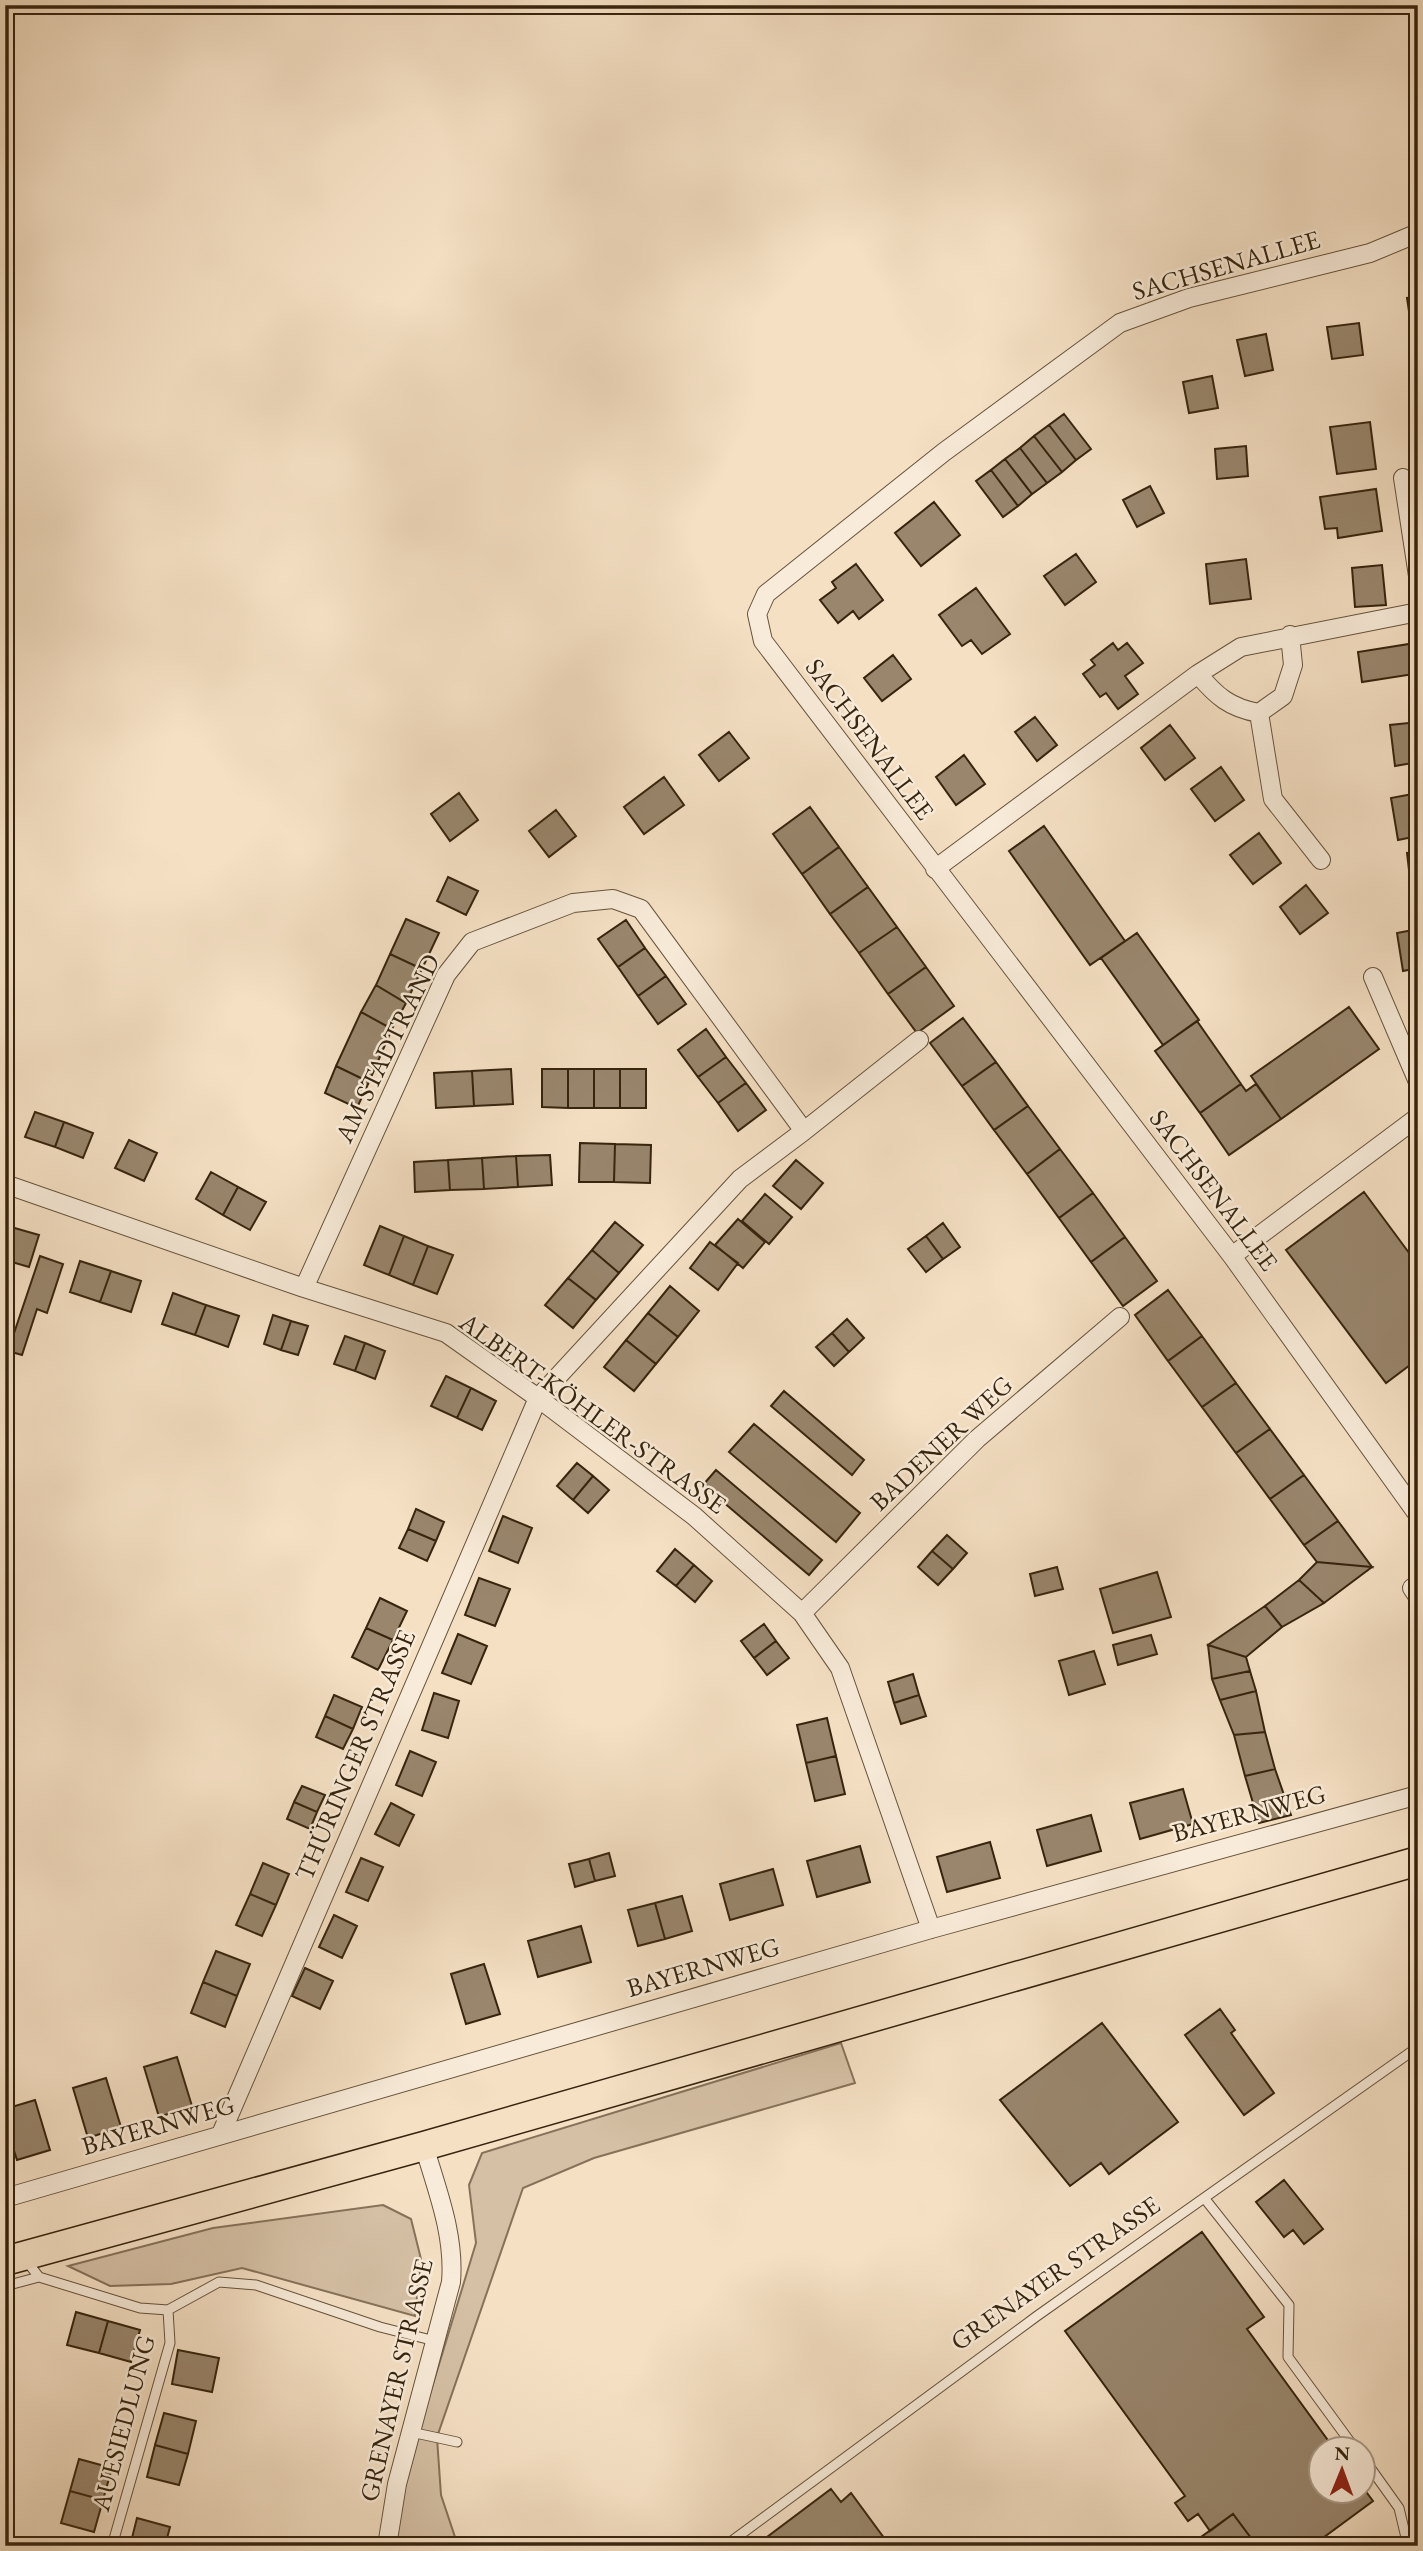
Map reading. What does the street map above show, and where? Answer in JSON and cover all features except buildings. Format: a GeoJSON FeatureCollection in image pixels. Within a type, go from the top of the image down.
{"type":"FeatureCollection","features":[{"type":"Feature","properties":{"kind":"main road"},"geometry":{"type":"LineString","coordinates":[[22,2265],[424,2146],[1418,1861]]}},
{"type":"Feature","properties":{"kind":"street","name":"SACHSENALLEE"},"geometry":{"type":"LineString","coordinates":[[1418,233],[1370,253],[1189,298],[1120,323],[944,452],[766,594],[757,614],[763,641],[1232,1256],[1418,1516]]}},
{"type":"Feature","properties":{"kind":"street"},"geometry":{"type":"LineString","coordinates":[[1403,478],[1418,576]]}},
{"type":"Feature","properties":{"kind":"street"},"geometry":{"type":"LineString","coordinates":[[935,869],[1198,674],[1241,648],[1290,635],[1418,612]]}},
{"type":"Feature","properties":{"kind":"street"},"geometry":{"type":"LineString","coordinates":[[1198,674],[1214,694],[1237,709],[1259,713],[1283,696],[1293,665],[1290,635]]}},
{"type":"Feature","properties":{"kind":"street"},"geometry":{"type":"LineString","coordinates":[[1259,713],[1273,799],[1321,860]]}},
{"type":"Feature","properties":{"kind":"street","name":"AM STADTRAND"},"geometry":{"type":"LineString","coordinates":[[304,1288],[446,975],[472,942],[573,903],[613,899],[641,909],[804,1132]]}},
{"type":"Feature","properties":{"kind":"street"},"geometry":{"type":"LineString","coordinates":[[1373,977],[1418,1082]]}},
{"type":"Feature","properties":{"kind":"street"},"geometry":{"type":"LineString","coordinates":[[538,1398],[740,1179],[804,1132],[919,1040]]}},
{"type":"Feature","properties":{"kind":"street"},"geometry":{"type":"LineString","coordinates":[[1232,1256],[1418,1116]]}},
{"type":"Feature","properties":{"kind":"street","name":"ALBERT-KÖHLER-STRASSE"},"geometry":{"type":"LineString","coordinates":[[5,1184],[304,1288],[446,1333],[538,1398],[694,1516],[802,1613],[840,1668],[931,1929]]}},
{"type":"Feature","properties":{"kind":"street","name":"BADENER WEG"},"geometry":{"type":"LineString","coordinates":[[802,1613],[977,1439],[1120,1317]]}},
{"type":"Feature","properties":{"kind":"street","name":"THÜRINGER STRASSE"},"geometry":{"type":"LineString","coordinates":[[221,2133],[538,1398]]}},
{"type":"Feature","properties":{"kind":"street"},"geometry":{"type":"LineString","coordinates":[[1418,1584],[1412,1588],[1418,1597]]}},
{"type":"Feature","properties":{"kind":"street","name":"BAYERNWEG"},"geometry":{"type":"LineString","coordinates":[[5,2198],[221,2133],[931,1929],[1418,1795]]}},
{"type":"Feature","properties":{"kind":"street","name":"GRENAYER STRASSE"},"geometry":{"type":"LineString","coordinates":[[387,2546],[397,2484],[451,2282],[453,2259],[424,2146]]}},
{"type":"Feature","properties":{"kind":"lane","name":"GRENAYER STRASSE"},"geometry":{"type":"LineString","coordinates":[[725,2546],[1037,2316],[1418,2047]]}},
{"type":"Feature","properties":{"kind":"lane"},"geometry":{"type":"LineString","coordinates":[[1205,2199],[1289,2305],[1288,2357],[1346,2436]]}},
{"type":"Feature","properties":{"kind":"lane"},"geometry":{"type":"LineString","coordinates":[[5,2286],[22,2265]]}},
{"type":"Feature","properties":{"kind":"lane","name":"AUESIEDLUNG"},"geometry":{"type":"LineString","coordinates":[[22,2265],[140,2308],[168,2310],[219,2282],[256,2285],[380,2327],[435,2341]]}},
{"type":"Feature","properties":{"kind":"lane","name":"AUESIEDLUNG"},"geometry":{"type":"LineString","coordinates":[[112,2546],[170,2343],[168,2310]]}},
{"type":"Feature","properties":{"kind":"lane"},"geometry":{"type":"LineString","coordinates":[[411,2432],[457,2442]]}},
{"type":"Feature","properties":{"kind":"lane"},"geometry":{"type":"LineString","coordinates":[[1378,2479],[1399,2508],[1408,2546]]}},
{"type":"Feature","properties":{"kind":"shaded area"},"geometry":{"type":"Polygon","coordinates":[[[841,2043],[855,2083],[594,2158],[523,2188],[438,2434],[419,2430],[476,2243],[469,2185],[482,2153],[841,2043]]]}},
{"type":"Feature","properties":{"kind":"shaded area"},"geometry":{"type":"Polygon","coordinates":[[[383,2205],[411,2219],[421,2259],[415,2316],[242,2268],[171,2284],[110,2286],[68,2266],[213,2228],[383,2205]]]}},
{"type":"Feature","properties":{"kind":"shaded area"},"geometry":{"type":"Polygon","coordinates":[[[411,2432],[437,2438],[441,2495],[458,2546],[387,2546],[411,2432]]]}}]}
